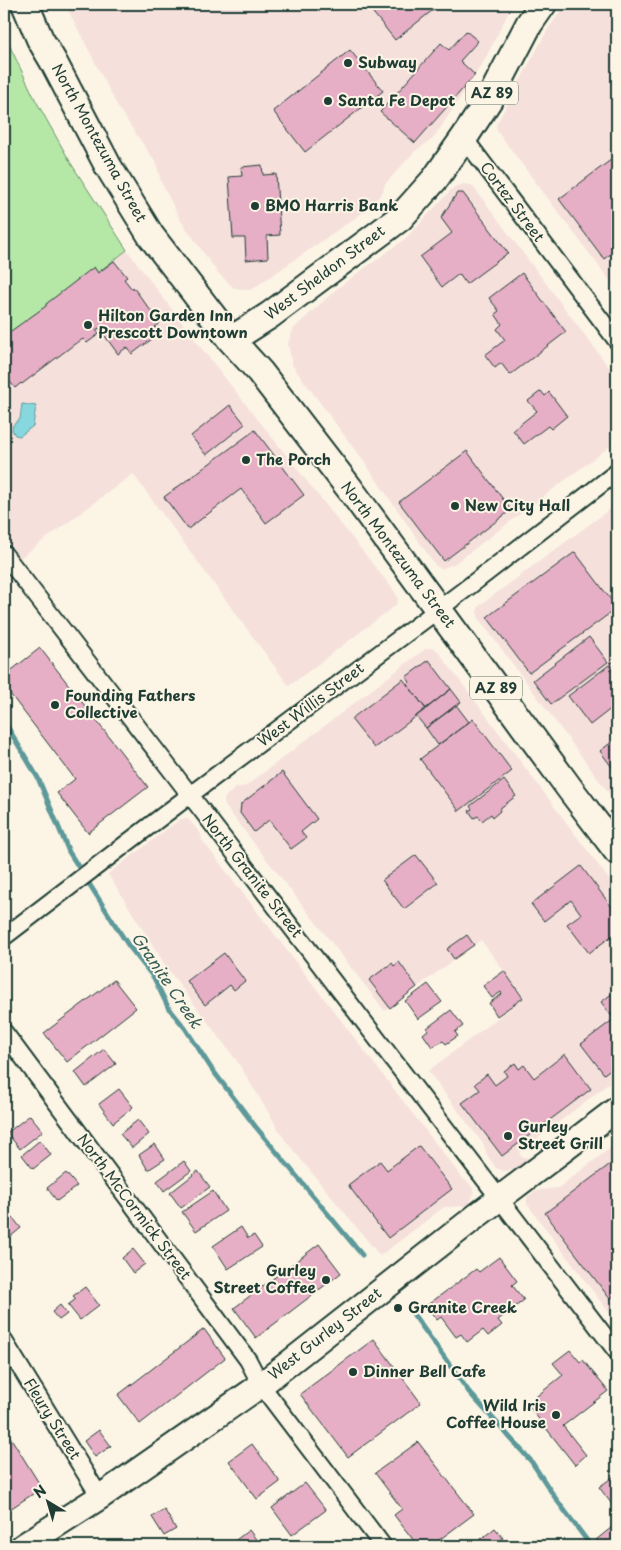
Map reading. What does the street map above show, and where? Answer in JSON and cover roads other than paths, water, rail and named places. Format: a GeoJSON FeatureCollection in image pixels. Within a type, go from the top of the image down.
{"type":"FeatureCollection","features":[{"type":"Feature","properties":{"kind":"main road","name":"North Montezuma Street"},"geometry":{"type":"LineString","coordinates":[[25,4],[40,39],[53,60],[108,166],[151,236],[231,340],[260,372],[350,489],[617,851]]}},
{"type":"Feature","properties":{"kind":"main road","name":"AZ 89"},"geometry":{"type":"LineString","coordinates":[[464,138],[492,95],[529,24],[543,4]]}},
{"type":"Feature","properties":{"kind":"main road","name":"West Sheldon Street"},"geometry":{"type":"LineString","coordinates":[[231,340],[270,315],[400,218],[435,179],[464,138]]}},
{"type":"Feature","properties":{"kind":"main road","name":"West Gurley Street"},"geometry":{"type":"LineString","coordinates":[[24,1546],[100,1497],[261,1385],[617,1109]]}},
{"type":"Feature","properties":{"kind":"street","name":"Cortez Street"},"geometry":{"type":"LineString","coordinates":[[464,138],[617,342]]}},
{"type":"Feature","properties":{"kind":"street","name":"West Willis Street"},"geometry":{"type":"LineString","coordinates":[[4,937],[617,472]]}},
{"type":"Feature","properties":{"kind":"street","name":"North Granite Street"},"geometry":{"type":"LineString","coordinates":[[4,554],[617,1352]]}},
{"type":"Feature","properties":{"kind":"street","name":"North McCormick Street"},"geometry":{"type":"LineString","coordinates":[[4,1032],[248,1360],[261,1385],[383,1546]]}},
{"type":"Feature","properties":{"kind":"street","name":"Fleury Street"},"geometry":{"type":"LineString","coordinates":[[4,1341],[100,1497]]}},
{"type":"Feature","properties":{"kind":"water"},"geometry":{"type":"Polygon","coordinates":[[[22,404],[36,406],[33,426],[20,436],[15,435],[12,430],[13,425],[20,419],[22,404]]]}},
{"type":"Feature","properties":{"kind":"waterway","name":"Granite Creek"},"geometry":{"type":"LineString","coordinates":[[4,323],[4,328]]}},
{"type":"Feature","properties":{"kind":"waterway","name":"Granite Creek"},"geometry":{"type":"LineString","coordinates":[[4,721],[38,778],[69,852],[128,945],[154,978],[168,1007],[255,1126],[362,1255]]}},
{"type":"Feature","properties":{"kind":"waterway","name":"Granite Creek"},"geometry":{"type":"LineString","coordinates":[[411,1311],[469,1392],[531,1461],[591,1546]]}},
{"type":"Feature","properties":{"kind":"place","name":"Subway"},"geometry":{"type":"Point","coordinates":[348,63]}},
{"type":"Feature","properties":{"kind":"place","name":"Santa Fe Depot"},"geometry":{"type":"Point","coordinates":[328,101]}},
{"type":"Feature","properties":{"kind":"place","name":"BMO Harris Bank"},"geometry":{"type":"Point","coordinates":[255,206]}},
{"type":"Feature","properties":{"kind":"place","name":"Hilton Garden Inn Prescott Downtown"},"geometry":{"type":"Point","coordinates":[88,325]}},
{"type":"Feature","properties":{"kind":"place","name":"The Porch"},"geometry":{"type":"Point","coordinates":[246,460]}},
{"type":"Feature","properties":{"kind":"place","name":"New City Hall"},"geometry":{"type":"Point","coordinates":[455,506]}},
{"type":"Feature","properties":{"kind":"place","name":"Founding Fathers Collective"},"geometry":{"type":"Point","coordinates":[55,705]}},
{"type":"Feature","properties":{"kind":"place","name":"Gurley Street Grill"},"geometry":{"type":"Point","coordinates":[508,1136]}},
{"type":"Feature","properties":{"kind":"place","name":"Gurley Street Coffee"},"geometry":{"type":"Point","coordinates":[326,1280]}},
{"type":"Feature","properties":{"kind":"place","name":"Granite Creek"},"geometry":{"type":"Point","coordinates":[398,1308]}},
{"type":"Feature","properties":{"kind":"place","name":"Dinner Bell Cafe"},"geometry":{"type":"Point","coordinates":[353,1372]}},
{"type":"Feature","properties":{"kind":"place","name":"Wild Iris Coffee House"},"geometry":{"type":"Point","coordinates":[556,1415]}}]}
